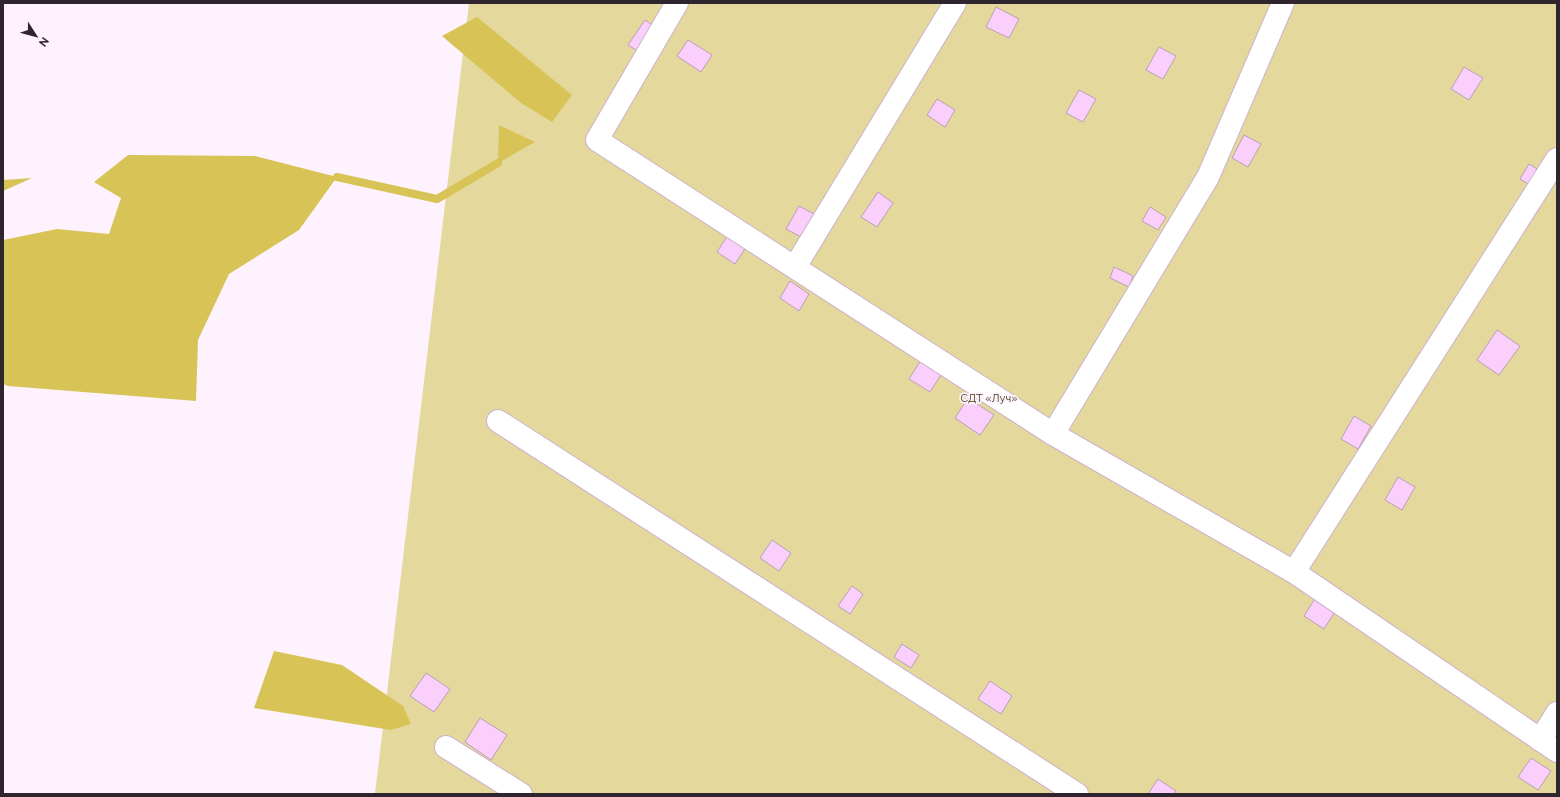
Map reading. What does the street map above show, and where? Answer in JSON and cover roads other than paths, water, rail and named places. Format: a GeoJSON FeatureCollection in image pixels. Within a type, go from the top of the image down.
{"type":"FeatureCollection","features":[{"type":"Feature","properties":{"kind":"lane"},"geometry":{"type":"LineString","coordinates":[[677,3],[597,140],[1053,434],[1294,572],[1549,746],[1557,713]]}},
{"type":"Feature","properties":{"kind":"lane"},"geometry":{"type":"LineString","coordinates":[[795,267],[955,3]]}},
{"type":"Feature","properties":{"kind":"lane"},"geometry":{"type":"LineString","coordinates":[[1053,434],[1208,177],[1283,3]]}},
{"type":"Feature","properties":{"kind":"lane"},"geometry":{"type":"LineString","coordinates":[[1294,572],[1557,159]]}},
{"type":"Feature","properties":{"kind":"lane"},"geometry":{"type":"LineString","coordinates":[[498,421],[1077,794]]}},
{"type":"Feature","properties":{"kind":"lane"},"geometry":{"type":"LineString","coordinates":[[446,747],[520,794]]}},
{"type":"Feature","properties":{"kind":"waterway"},"geometry":{"type":"LineString","coordinates":[[337,177],[437,199],[498,163]]}},
{"type":"Feature","properties":{"kind":"park label","name":"СДТ «Луч»"},"geometry":{"type":"Point","coordinates":[989,398]}}]}
